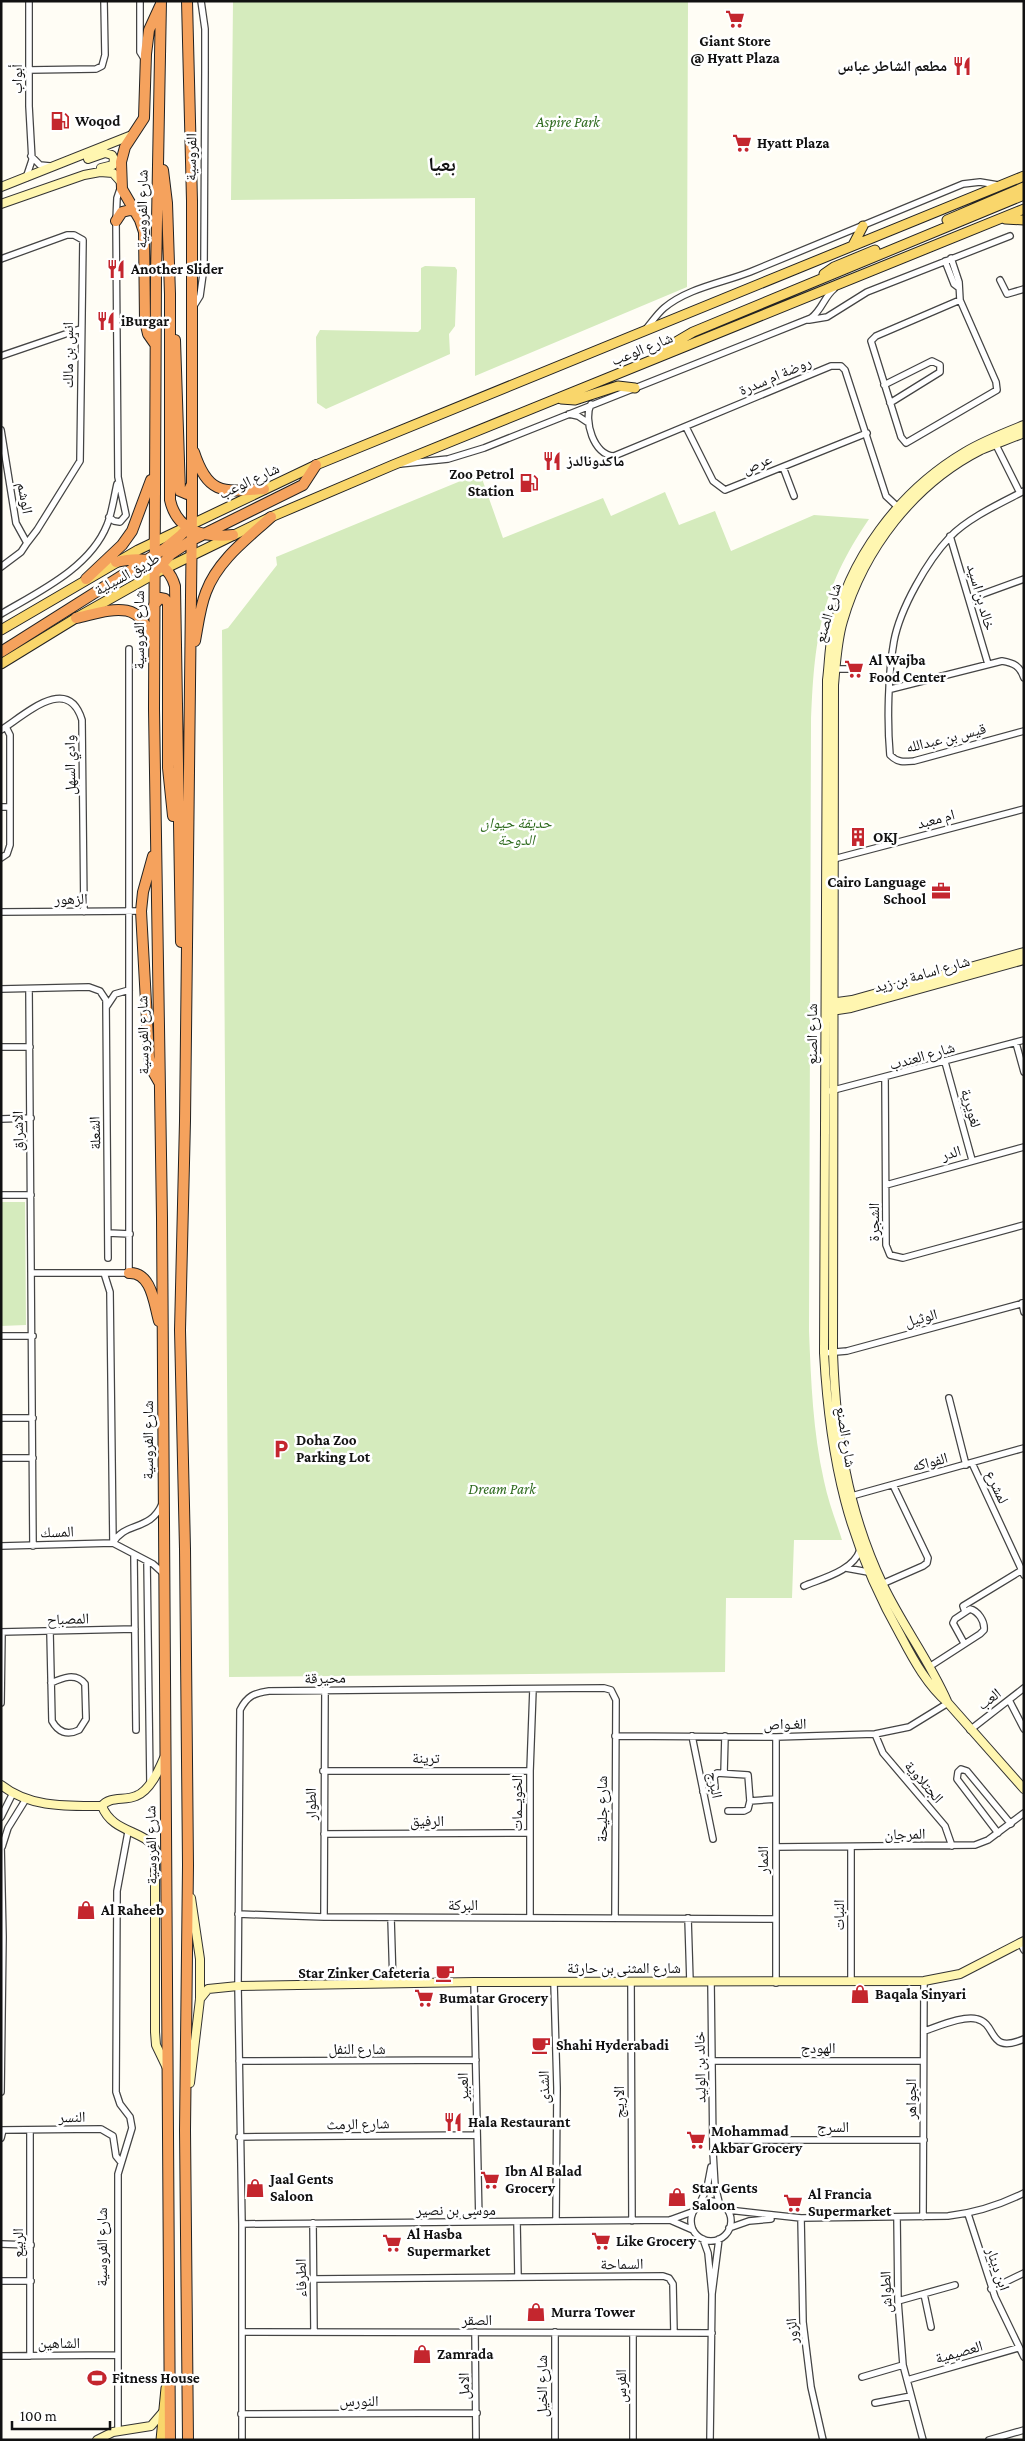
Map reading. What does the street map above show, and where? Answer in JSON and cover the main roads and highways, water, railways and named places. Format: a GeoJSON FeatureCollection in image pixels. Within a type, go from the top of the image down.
{"type":"FeatureCollection","features":[{"type":"Feature","properties":{"kind":"highway"},"geometry":{"type":"LineString","coordinates":[[187,1],[191,153],[191,555],[180,1330],[185,1539],[188,1866],[185,2130],[188,2440]]}},
{"type":"Feature","properties":{"kind":"highway"},"geometry":{"type":"LineString","coordinates":[[155,344],[146,326],[144,232],[135,211],[124,196],[121,184],[122,157],[144,118],[146,62],[150,24],[161,2]]}},
{"type":"Feature","properties":{"kind":"highway","name":"شارع الفروسية"},"geometry":{"type":"LineString","coordinates":[[156,561],[154,542],[155,344],[161,2]]}},
{"type":"Feature","properties":{"kind":"highway"},"geometry":{"type":"LineString","coordinates":[[159,142],[167,203],[170,294],[169,496],[173,511],[191,530],[233,535]]}},
{"type":"Feature","properties":{"kind":"highway"},"geometry":{"type":"LineString","coordinates":[[116,221],[122,212],[135,211]]}},
{"type":"Feature","properties":{"kind":"highway"},"geometry":{"type":"LineString","coordinates":[[170,294],[176,352],[180,491],[187,494],[191,486]]}},
{"type":"Feature","properties":{"kind":"highway"},"geometry":{"type":"LineString","coordinates":[[190,440],[201,471],[213,485],[229,490],[264,488]]}},
{"type":"Feature","properties":{"kind":"highway"},"geometry":{"type":"LineString","coordinates":[[1,652],[175,551],[191,530],[296,490],[309,480],[316,466]]}},
{"type":"Feature","properties":{"kind":"highway"},"geometry":{"type":"LineString","coordinates":[[86,579],[122,545],[132,531],[154,470]]}},
{"type":"Feature","properties":{"kind":"highway"},"geometry":{"type":"LineString","coordinates":[[190,669],[203,602],[211,579],[226,558],[271,517]]}},
{"type":"Feature","properties":{"kind":"highway"},"geometry":{"type":"LineString","coordinates":[[154,574],[156,561]]}},
{"type":"Feature","properties":{"kind":"highway"},"geometry":{"type":"LineString","coordinates":[[116,562],[156,561],[173,578],[176,591],[179,922],[186,1008]]}},
{"type":"Feature","properties":{"kind":"highway","name":"شارع الفروسية"},"geometry":{"type":"LineString","coordinates":[[154,574],[163,1332],[170,2440]]}},
{"type":"Feature","properties":{"kind":"highway"},"geometry":{"type":"LineString","coordinates":[[154,605],[160,598],[166,599],[168,603],[168,768],[179,880]]}},
{"type":"Feature","properties":{"kind":"highway"},"geometry":{"type":"LineString","coordinates":[[76,618],[113,610],[133,613],[140,617],[147,628],[154,660]]}},
{"type":"Feature","properties":{"kind":"highway"},"geometry":{"type":"LineString","coordinates":[[156,843],[143,892],[141,911],[149,1057],[153,1073],[160,1082]]}},
{"type":"Feature","properties":{"kind":"highway"},"geometry":{"type":"LineString","coordinates":[[132,1273],[144,1278],[150,1290],[163,1332]]}},
{"type":"Feature","properties":{"kind":"main road","name":"شارع الوعب"},"geometry":{"type":"LineString","coordinates":[[154,542],[191,530],[264,488],[316,466],[635,337],[1023,175]]}},
{"type":"Feature","properties":{"kind":"main road"},"geometry":{"type":"LineString","coordinates":[[814,283],[834,267],[1024,187]]}},
{"type":"Feature","properties":{"kind":"main road"},"geometry":{"type":"LineString","coordinates":[[662,355],[684,336],[1024,195]]}},
{"type":"Feature","properties":{"kind":"main road","name":"شارع الوعب"},"geometry":{"type":"LineString","coordinates":[[271,517],[393,465],[1024,209]]}},
{"type":"Feature","properties":{"kind":"main road"},"geometry":{"type":"LineString","coordinates":[[1000,219],[1024,220]]}},
{"type":"Feature","properties":{"kind":"main road"},"geometry":{"type":"LineString","coordinates":[[853,245],[864,226]]}},
{"type":"Feature","properties":{"kind":"main road"},"geometry":{"type":"LineString","coordinates":[[558,399],[575,400],[618,386],[635,388]]}},
{"type":"Feature","properties":{"kind":"main road","name":"طريق السيلية"},"geometry":{"type":"LineString","coordinates":[[156,561],[191,555],[271,517]]}},
{"type":"Feature","properties":{"kind":"main road","name":"طريق السيلية"},"geometry":{"type":"LineString","coordinates":[[1,630],[86,579],[154,542]]}},
{"type":"Feature","properties":{"kind":"main road","name":"طريق السيلية"},"geometry":{"type":"LineString","coordinates":[[1,664],[76,618],[154,574]]}},
{"type":"Feature","properties":{"kind":"main road","name":"شارع الفروسية"},"geometry":{"type":"LineString","coordinates":[[161,2440],[170,2358]]}},
{"type":"Feature","properties":{"kind":"place","name":"Giant Store @ Hyatt Plaza"},"geometry":{"type":"Point","coordinates":[735,19]}},
{"type":"Feature","properties":{"kind":"place","name":"مطعم الشاطر عباس"},"geometry":{"type":"Point","coordinates":[962,66]}},
{"type":"Feature","properties":{"kind":"place","name":"Woqod"},"geometry":{"type":"Point","coordinates":[60,121]}},
{"type":"Feature","properties":{"kind":"place","name":"Hyatt Plaza"},"geometry":{"type":"Point","coordinates":[742,143]}},
{"type":"Feature","properties":{"kind":"place","name":"Another Slider"},"geometry":{"type":"Point","coordinates":[116,269]}},
{"type":"Feature","properties":{"kind":"place","name":"iBurgar"},"geometry":{"type":"Point","coordinates":[106,321]}},
{"type":"Feature","properties":{"kind":"place","name":"ماكدونالدز"},"geometry":{"type":"Point","coordinates":[552,461]}},
{"type":"Feature","properties":{"kind":"place","name":"Zoo Petrol Station"},"geometry":{"type":"Point","coordinates":[529,483]}},
{"type":"Feature","properties":{"kind":"place","name":"Al Wajba Food Center"},"geometry":{"type":"Point","coordinates":[854,669]}},
{"type":"Feature","properties":{"kind":"place","name":"OKJ"},"geometry":{"type":"Point","coordinates":[858,837]}},
{"type":"Feature","properties":{"kind":"place","name":"Cairo Language School"},"geometry":{"type":"Point","coordinates":[941,891]}},
{"type":"Feature","properties":{"kind":"place","name":"Doha Zoo Parking Lot"},"geometry":{"type":"Point","coordinates":[281,1449]}},
{"type":"Feature","properties":{"kind":"place","name":"Al Raheeb"},"geometry":{"type":"Point","coordinates":[86,1910]}},
{"type":"Feature","properties":{"kind":"place","name":"Star Zinker Cafeteria"},"geometry":{"type":"Point","coordinates":[445,1973]}},
{"type":"Feature","properties":{"kind":"place","name":"Baqala Sinyari"},"geometry":{"type":"Point","coordinates":[860,1994]}},
{"type":"Feature","properties":{"kind":"place","name":"Bumatar Grocery"},"geometry":{"type":"Point","coordinates":[424,1998]}},
{"type":"Feature","properties":{"kind":"place","name":"Shahi Hyderabadi"},"geometry":{"type":"Point","coordinates":[541,2045]}},
{"type":"Feature","properties":{"kind":"place","name":"Hala Restaurant"},"geometry":{"type":"Point","coordinates":[453,2122]}},
{"type":"Feature","properties":{"kind":"place","name":"Mohammad Akbar Grocery"},"geometry":{"type":"Point","coordinates":[696,2140]}},
{"type":"Feature","properties":{"kind":"place","name":"Ibn Al Balad Grocery"},"geometry":{"type":"Point","coordinates":[490,2180]}},
{"type":"Feature","properties":{"kind":"place","name":"Jaal Gents Saloon"},"geometry":{"type":"Point","coordinates":[255,2188]}},
{"type":"Feature","properties":{"kind":"place","name":"Star Gents Saloon"},"geometry":{"type":"Point","coordinates":[677,2197]}},
{"type":"Feature","properties":{"kind":"place","name":"Al Francia Supermarket"},"geometry":{"type":"Point","coordinates":[793,2203]}},
{"type":"Feature","properties":{"kind":"place","name":"Like Grocery"},"geometry":{"type":"Point","coordinates":[601,2241]}},
{"type":"Feature","properties":{"kind":"place","name":"Al Hasba Supermarket"},"geometry":{"type":"Point","coordinates":[392,2243]}},
{"type":"Feature","properties":{"kind":"place","name":"Murra Tower"},"geometry":{"type":"Point","coordinates":[536,2312]}},
{"type":"Feature","properties":{"kind":"place","name":"Zamrada"},"geometry":{"type":"Point","coordinates":[422,2354]}},
{"type":"Feature","properties":{"kind":"place","name":"Fitness House"},"geometry":{"type":"Point","coordinates":[97,2378]}},
{"type":"Feature","properties":{"kind":"district","name":"بعيا"},"geometry":{"type":"Point","coordinates":[442,164]}},
{"type":"Feature","properties":{"kind":"park label","name":"Aspire Park"},"geometry":{"type":"Point","coordinates":[568,122]}},
{"type":"Feature","properties":{"kind":"park label","name":"حديقة حيوان الدوحة"},"geometry":{"type":"Point","coordinates":[516,832]}},
{"type":"Feature","properties":{"kind":"park label","name":"Dream Park"},"geometry":{"type":"Point","coordinates":[502,1489]}}]}
